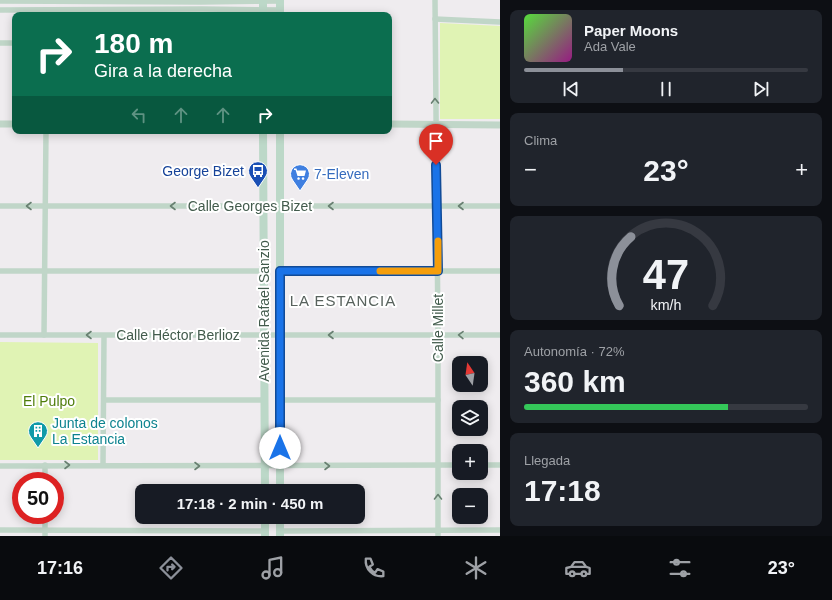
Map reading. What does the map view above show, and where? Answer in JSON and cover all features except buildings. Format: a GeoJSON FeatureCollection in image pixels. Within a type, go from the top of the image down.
{"type":"FeatureCollection","features":[{"type":"Feature","properties":{"kind":"main road"},"geometry":{"type":"LineString","coordinates":[[263,0],[263,12]]}},
{"type":"Feature","properties":{"kind":"main road"},"geometry":{"type":"LineString","coordinates":[[280,0],[280,12]]}},
{"type":"Feature","properties":{"kind":"main road","name":"Avenida Rafael Sanzio"},"geometry":{"type":"LineString","coordinates":[[263,134],[265,484]]}},
{"type":"Feature","properties":{"kind":"main road","name":"Avenida Rafael Sanzio"},"geometry":{"type":"LineString","coordinates":[[280,134],[280,484]]}},
{"type":"Feature","properties":{"kind":"street"},"geometry":{"type":"LineString","coordinates":[[0,1],[280,0]]}},
{"type":"Feature","properties":{"kind":"street","name":"Calle Millet"},"geometry":{"type":"LineString","coordinates":[[435,0],[438,271],[438,533]]}},
{"type":"Feature","properties":{"kind":"street"},"geometry":{"type":"LineString","coordinates":[[219,1],[219,9]]}},
{"type":"Feature","properties":{"kind":"street"},"geometry":{"type":"LineString","coordinates":[[0,10],[219,9],[280,12]]}},
{"type":"Feature","properties":{"kind":"street"},"geometry":{"type":"LineString","coordinates":[[435,19],[500,22]]}},
{"type":"Feature","properties":{"kind":"street"},"geometry":{"type":"LineString","coordinates":[[0,43],[12,43]]}},
{"type":"Feature","properties":{"kind":"street"},"geometry":{"type":"LineString","coordinates":[[0,124],[12,124]]}},
{"type":"Feature","properties":{"kind":"street"},"geometry":{"type":"LineString","coordinates":[[392,124],[500,124]]}},
{"type":"Feature","properties":{"kind":"street"},"geometry":{"type":"LineString","coordinates":[[44,335],[46,134]]}},
{"type":"Feature","properties":{"kind":"street","name":"Calle Georges Bizet"},"geometry":{"type":"LineString","coordinates":[[0,206],[500,206]]}},
{"type":"Feature","properties":{"kind":"street"},"geometry":{"type":"LineString","coordinates":[[0,271],[264,271]]}},
{"type":"Feature","properties":{"kind":"street"},"geometry":{"type":"LineString","coordinates":[[280,271],[500,272]]}},
{"type":"Feature","properties":{"kind":"street","name":"Calle Héctor Berlioz"},"geometry":{"type":"LineString","coordinates":[[0,335],[500,335]]}},
{"type":"Feature","properties":{"kind":"street"},"geometry":{"type":"LineString","coordinates":[[103,465],[104,336]]}},
{"type":"Feature","properties":{"kind":"street"},"geometry":{"type":"LineString","coordinates":[[104,400],[265,400]]}},
{"type":"Feature","properties":{"kind":"street"},"geometry":{"type":"LineString","coordinates":[[280,400],[438,400]]}},
{"type":"Feature","properties":{"kind":"street"},"geometry":{"type":"LineString","coordinates":[[45,465],[45,472]]}},
{"type":"Feature","properties":{"kind":"street"},"geometry":{"type":"LineString","coordinates":[[0,466],[452,465]]}},
{"type":"Feature","properties":{"kind":"street"},"geometry":{"type":"LineString","coordinates":[[488,465],[500,465]]}},
{"type":"Feature","properties":{"kind":"street"},"geometry":{"type":"LineString","coordinates":[[0,530],[45,533],[265,533]]}},
{"type":"Feature","properties":{"kind":"street"},"geometry":{"type":"LineString","coordinates":[[280,533],[438,533],[500,530]]}},
{"type":"Feature","properties":{"kind":"green space"},"geometry":{"type":"Polygon","coordinates":[[[440,23],[500,26],[500,119],[440,119],[440,23]]]}},
{"type":"Feature","properties":{"kind":"green space","name":"El Pulpo"},"geometry":{"type":"Polygon","coordinates":[[[0,342],[98,343],[98,460],[0,460],[0,342]]]}},
{"type":"Feature","properties":{"kind":"slow traffic"},"geometry":{"type":"LineString","coordinates":[[380,271],[438,271],[438,241]]}},
{"type":"Feature","properties":{"kind":"place","name":"George Bizet"},"geometry":{"type":"Point","coordinates":[258,188]}},
{"type":"Feature","properties":{"kind":"place","name":"7-Eleven"},"geometry":{"type":"Point","coordinates":[300,191]}},
{"type":"Feature","properties":{"kind":"place","name":"Junta de colonos La Estancia"},"geometry":{"type":"Point","coordinates":[38,448]}},
{"type":"Feature","properties":{"kind":"district","name":"LA ESTANCIA"},"geometry":{"type":"Point","coordinates":[343,300]}},
{"type":"Feature","properties":{"kind":"route"},"geometry":{"type":"LineString","coordinates":[[280,448],[280,271],[438,271],[436,165]]}}]}
